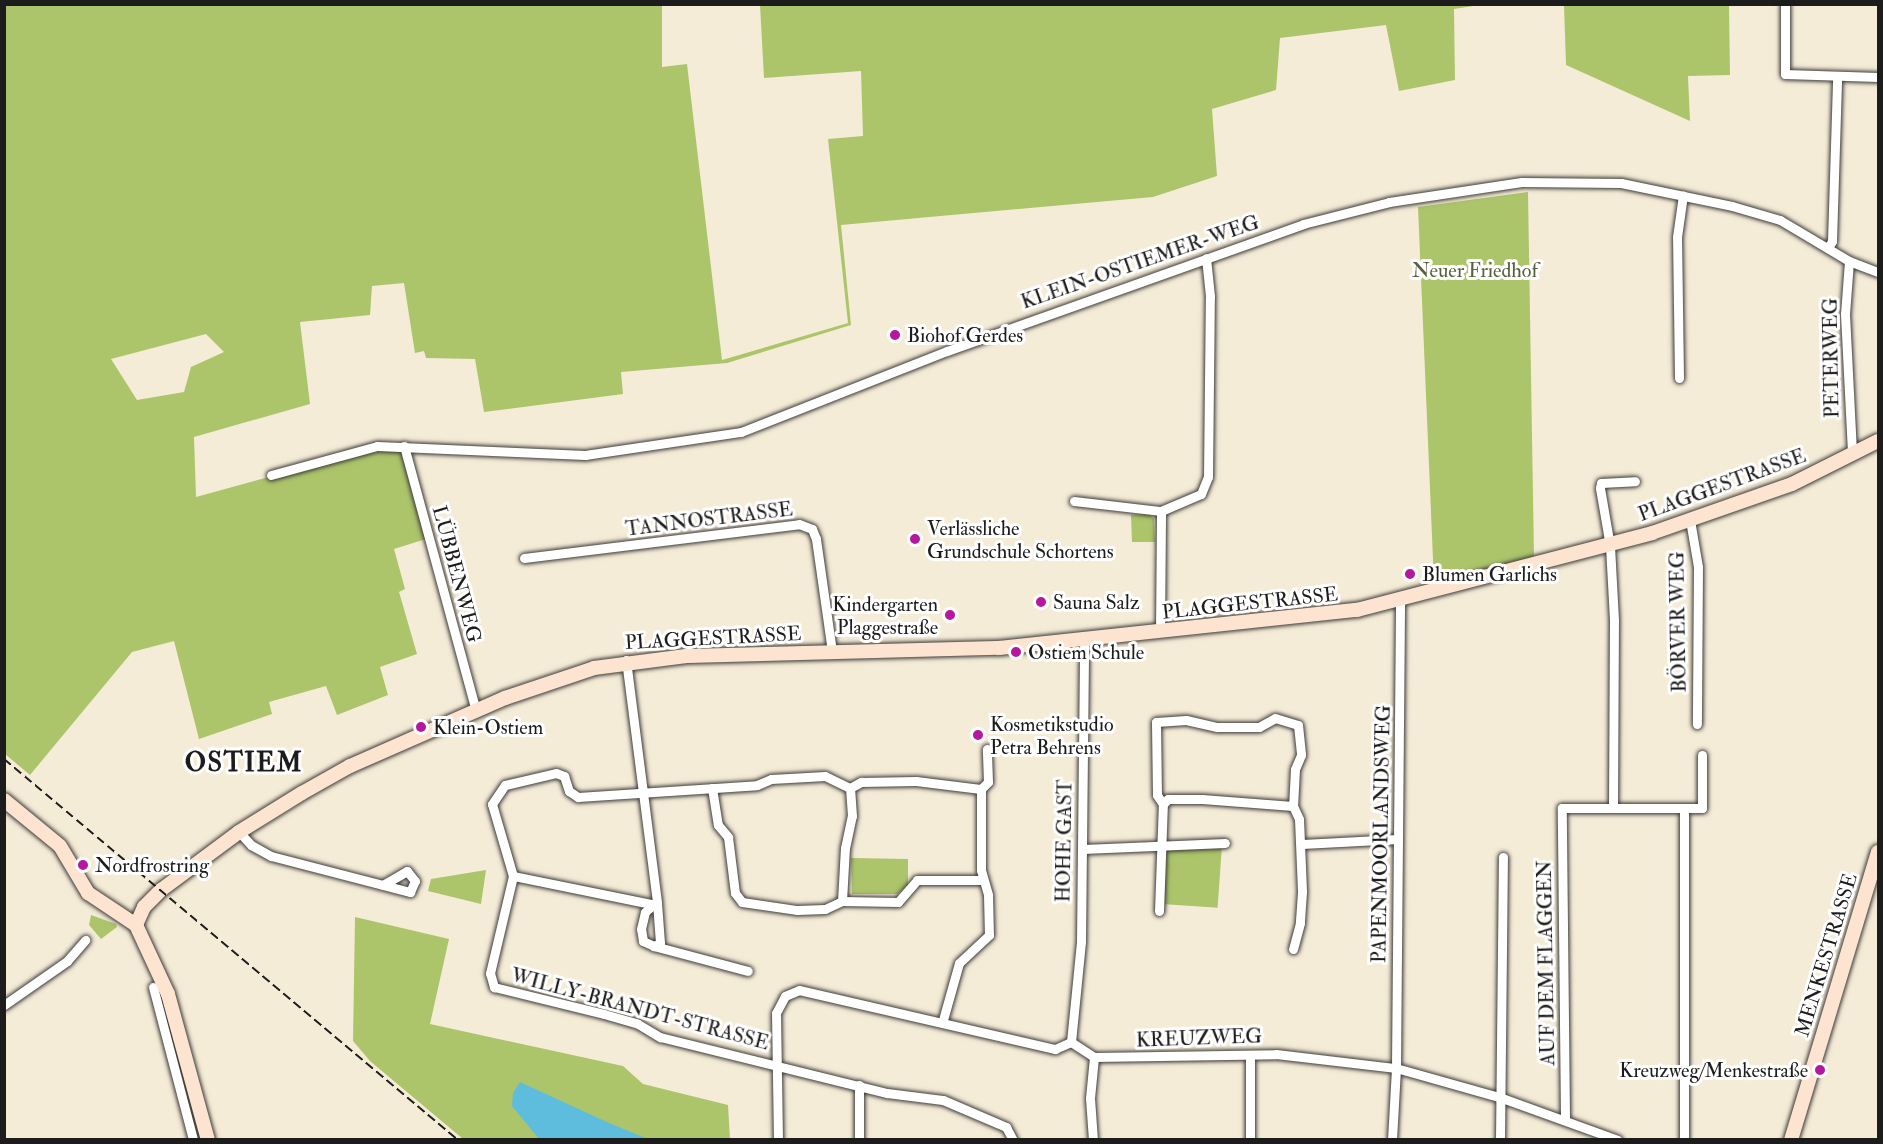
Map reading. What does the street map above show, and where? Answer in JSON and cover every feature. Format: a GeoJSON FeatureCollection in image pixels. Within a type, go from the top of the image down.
{"type":"FeatureCollection","features":[{"type":"Feature","properties":{"kind":"street"},"geometry":{"type":"LineString","coordinates":[[1785,4],[1785,74],[1837,78],[1878,77]]}},
{"type":"Feature","properties":{"kind":"street"},"geometry":{"type":"LineString","coordinates":[[1827,248],[1832,241],[1837,78]]}},
{"type":"Feature","properties":{"kind":"street","name":"KLEIN-OSTIEMER-WEG"},"geometry":{"type":"LineString","coordinates":[[271,476],[377,446],[585,455],[741,432],[950,350],[1303,224],[1389,201],[1522,182],[1621,183],[1683,195],[1780,220],[1848,261],[1878,272]]}},
{"type":"Feature","properties":{"kind":"street"},"geometry":{"type":"LineString","coordinates":[[1679,378],[1677,237],[1683,195]]}},
{"type":"Feature","properties":{"kind":"street"},"geometry":{"type":"LineString","coordinates":[[1074,501],[1161,511],[1201,494],[1207,486],[1210,297],[1206,258]]}},
{"type":"Feature","properties":{"kind":"street","name":"PETERWEG"},"geometry":{"type":"LineString","coordinates":[[1848,261],[1845,314],[1852,454]]}},
{"type":"Feature","properties":{"kind":"street","name":"PLAGGESTRASSE"},"geometry":{"type":"LineString","coordinates":[[139,932],[144,907],[160,890],[239,832],[350,766],[550,681],[626,660],[832,652],[966,650],[1293,619],[1400,600],[1610,546],[1690,520],[1792,484],[1878,441]]}},
{"type":"Feature","properties":{"kind":"street","name":"LÜBBENWEG"},"geometry":{"type":"LineString","coordinates":[[404,446],[476,711]]}},
{"type":"Feature","properties":{"kind":"street","name":"PLAGGESTRASSE"},"geometry":{"type":"LineString","coordinates":[[1610,546],[1601,483],[1635,481]]}},
{"type":"Feature","properties":{"kind":"street"},"geometry":{"type":"LineString","coordinates":[[1160,632],[1161,511]]}},
{"type":"Feature","properties":{"kind":"street","name":"BÖRVER WEG"},"geometry":{"type":"LineString","coordinates":[[1690,520],[1698,567],[1697,724]]}},
{"type":"Feature","properties":{"kind":"street","name":"TANNOSTRASSE"},"geometry":{"type":"LineString","coordinates":[[524,558],[567,550],[582,553],[799,524],[812,530],[816,539],[832,652]]}},
{"type":"Feature","properties":{"kind":"street"},"geometry":{"type":"LineString","coordinates":[[1610,546],[1613,808],[1702,808],[1702,755]]}},
{"type":"Feature","properties":{"kind":"street","name":"PAPENMOORLANDSWEG"},"geometry":{"type":"LineString","coordinates":[[1392,1140],[1396,1068],[1400,600]]}},
{"type":"Feature","properties":{"kind":"street","name":"HOHE GAST"},"geometry":{"type":"LineString","coordinates":[[1071,1042],[1081,942],[1084,640]]}},
{"type":"Feature","properties":{"kind":"street"},"geometry":{"type":"LineString","coordinates":[[626,660],[660,943],[654,946]]}},
{"type":"Feature","properties":{"kind":"street"},"geometry":{"type":"LineString","coordinates":[[1159,911],[1163,804],[1157,795],[1155,727],[1160,719],[1217,727],[1259,727],[1275,717],[1298,725],[1301,755],[1295,769],[1293,806],[1299,819],[1302,844],[1300,923],[1293,949]]}},
{"type":"Feature","properties":{"kind":"street"},"geometry":{"type":"LineString","coordinates":[[943,1020],[959,963],[989,935],[988,895],[982,880],[981,789],[988,782],[987,749]]}},
{"type":"Feature","properties":{"kind":"street"},"geometry":{"type":"LineString","coordinates":[[654,903],[513,876],[492,810],[505,785],[561,773],[572,795],[578,797],[642,790],[712,788],[825,776],[850,788]]}},
{"type":"Feature","properties":{"kind":"street"},"geometry":{"type":"LineString","coordinates":[[850,788],[861,782],[916,781],[981,789]]}},
{"type":"Feature","properties":{"kind":"street"},"geometry":{"type":"LineString","coordinates":[[712,788],[718,825],[728,837],[735,893],[742,902],[797,910],[825,909],[842,901],[898,902],[917,880],[982,880]]}},
{"type":"Feature","properties":{"kind":"street"},"geometry":{"type":"LineString","coordinates":[[842,901],[847,831],[852,816],[850,788]]}},
{"type":"Feature","properties":{"kind":"street"},"geometry":{"type":"LineString","coordinates":[[1163,804],[1168,799],[1202,799],[1293,806]]}},
{"type":"Feature","properties":{"kind":"street"},"geometry":{"type":"LineString","coordinates":[[4,800],[60,846],[88,893],[139,932],[168,994],[208,1140]]}},
{"type":"Feature","properties":{"kind":"street","name":"AUF DEM FLAGGEN"},"geometry":{"type":"LineString","coordinates":[[1565,1119],[1562,808],[1613,808]]}},
{"type":"Feature","properties":{"kind":"street"},"geometry":{"type":"LineString","coordinates":[[1683,808],[1684,1140]]}},
{"type":"Feature","properties":{"kind":"street"},"geometry":{"type":"LineString","coordinates":[[239,832],[251,845],[271,856],[383,885]]}},
{"type":"Feature","properties":{"kind":"street"},"geometry":{"type":"LineString","coordinates":[[1302,844],[1398,839]]}},
{"type":"Feature","properties":{"kind":"street"},"geometry":{"type":"LineString","coordinates":[[1083,849],[1225,843]]}},
{"type":"Feature","properties":{"kind":"street","name":"MENKESTRASSE"},"geometry":{"type":"LineString","coordinates":[[1791,1140],[1878,852]]}},
{"type":"Feature","properties":{"kind":"street"},"geometry":{"type":"LineString","coordinates":[[1500,1140],[1503,857]]}},
{"type":"Feature","properties":{"kind":"street","name":"WILLY-BRANDT-STRASSE"},"geometry":{"type":"LineString","coordinates":[[513,876],[490,973],[494,987],[499,990],[604,1014],[638,1024],[660,1037],[859,1085],[943,1100],[1006,1127],[1013,1140]]}},
{"type":"Feature","properties":{"kind":"street"},"geometry":{"type":"LineString","coordinates":[[654,903],[645,912],[641,929],[644,941],[654,946],[748,971]]}},
{"type":"Feature","properties":{"kind":"street"},"geometry":{"type":"LineString","coordinates":[[4,1005],[67,961],[85,940]]}},
{"type":"Feature","properties":{"kind":"street"},"geometry":{"type":"LineString","coordinates":[[153,987],[193,1140]]}},
{"type":"Feature","properties":{"kind":"street"},"geometry":{"type":"LineString","coordinates":[[778,1140],[776,1013],[785,996],[799,990],[818,991],[1055,1049],[1071,1042],[1094,1057],[1090,1098],[1093,1140]]}},
{"type":"Feature","properties":{"kind":"street","name":"KREUZWEG"},"geometry":{"type":"LineString","coordinates":[[1094,1057],[1276,1054],[1396,1068],[1502,1098],[1618,1140]]}},
{"type":"Feature","properties":{"kind":"street"},"geometry":{"type":"LineString","coordinates":[[1250,1055],[1250,1140]]}},
{"type":"Feature","properties":{"kind":"street"},"geometry":{"type":"LineString","coordinates":[[859,1085],[859,1140]]}},
{"type":"Feature","properties":{"kind":"green space"},"geometry":{"type":"Polygon","coordinates":[[[5,5],[662,5],[662,67],[687,64],[722,360],[848,323],[828,139],[863,136],[861,71],[764,78],[760,5],[1480,5],[1454,9],[1455,80],[1399,91],[1386,25],[1280,38],[1276,90],[1212,109],[1217,176],[1153,197],[841,225],[851,325],[727,363],[621,372],[623,394],[484,412],[475,359],[426,358],[424,351],[415,353],[404,283],[372,286],[370,315],[300,322],[310,404],[194,437],[196,497],[363,451],[401,451],[426,539],[394,549],[405,589],[399,592],[417,654],[380,667],[388,695],[337,715],[326,686],[269,702],[272,714],[199,739],[174,641],[132,652],[30,775],[5,754],[5,5]],[[206,334],[111,359],[137,400],[184,392],[191,367],[224,352],[206,334]]]}},
{"type":"Feature","properties":{"kind":"green space"},"geometry":{"type":"Polygon","coordinates":[[[1564,5],[1729,5],[1730,75],[1688,76],[1690,121],[1566,65],[1564,5]]]}},
{"type":"Feature","properties":{"kind":"green space","name":"Neuer Friedhof"},"geometry":{"type":"Polygon","coordinates":[[[1528,192],[1534,557],[1434,583],[1418,207],[1528,192]]]}},
{"type":"Feature","properties":{"kind":"green space"},"geometry":{"type":"Polygon","coordinates":[[[1149,514],[1154,519],[1155,542],[1132,542],[1131,515],[1149,514]]]}},
{"type":"Feature","properties":{"kind":"green space"},"geometry":{"type":"Polygon","coordinates":[[[1166,841],[1222,845],[1218,908],[1162,904],[1166,841]]]}},
{"type":"Feature","properties":{"kind":"green space"},"geometry":{"type":"Polygon","coordinates":[[[851,858],[908,859],[908,885],[897,894],[852,894],[851,858]]]}},
{"type":"Feature","properties":{"kind":"green space"},"geometry":{"type":"Polygon","coordinates":[[[486,870],[481,904],[428,891],[431,879],[486,870]]]}},
{"type":"Feature","properties":{"kind":"green space"},"geometry":{"type":"Polygon","coordinates":[[[91,915],[116,924],[117,927],[101,939],[89,925],[91,915]]]}},
{"type":"Feature","properties":{"kind":"green space"},"geometry":{"type":"Polygon","coordinates":[[[355,917],[449,939],[430,1024],[623,1066],[643,1084],[728,1105],[730,1139],[463,1139],[370,1061],[353,1041],[355,917]]]}},
{"type":"Feature","properties":{"kind":"water"},"geometry":{"type":"Polygon","coordinates":[[[520,1082],[648,1139],[539,1139],[512,1106],[513,1093],[520,1082]]]}},
{"type":"Feature","properties":{"kind":"railway"},"geometry":{"type":"LineString","coordinates":[[4,759],[458,1140]]}},
{"type":"Feature","properties":{"kind":"place","name":"Biohof Gerdes"},"geometry":{"type":"Point","coordinates":[895,335]}},
{"type":"Feature","properties":{"kind":"place","name":"Verlässliche Grundschule Schortens"},"geometry":{"type":"Point","coordinates":[915,539]}},
{"type":"Feature","properties":{"kind":"place","name":"Blumen Garlichs"},"geometry":{"type":"Point","coordinates":[1410,574]}},
{"type":"Feature","properties":{"kind":"place","name":"Sauna Salz"},"geometry":{"type":"Point","coordinates":[1041,602]}},
{"type":"Feature","properties":{"kind":"place","name":"Kindergarten Plaggestraße"},"geometry":{"type":"Point","coordinates":[950,615]}},
{"type":"Feature","properties":{"kind":"place","name":"Ostiem Schule"},"geometry":{"type":"Point","coordinates":[1016,652]}},
{"type":"Feature","properties":{"kind":"place","name":"Klein-Ostiem"},"geometry":{"type":"Point","coordinates":[421,727]}},
{"type":"Feature","properties":{"kind":"place","name":"Kosmetikstudio Petra Behrens"},"geometry":{"type":"Point","coordinates":[978,735]}},
{"type":"Feature","properties":{"kind":"place","name":"Nordfrostring"},"geometry":{"type":"Point","coordinates":[83,865]}},
{"type":"Feature","properties":{"kind":"place","name":"Kreuzweg/Menkestraße"},"geometry":{"type":"Point","coordinates":[1820,1070]}},
{"type":"Feature","properties":{"kind":"district","name":"OSTIEM"},"geometry":{"type":"Point","coordinates":[244,764]}}]}
